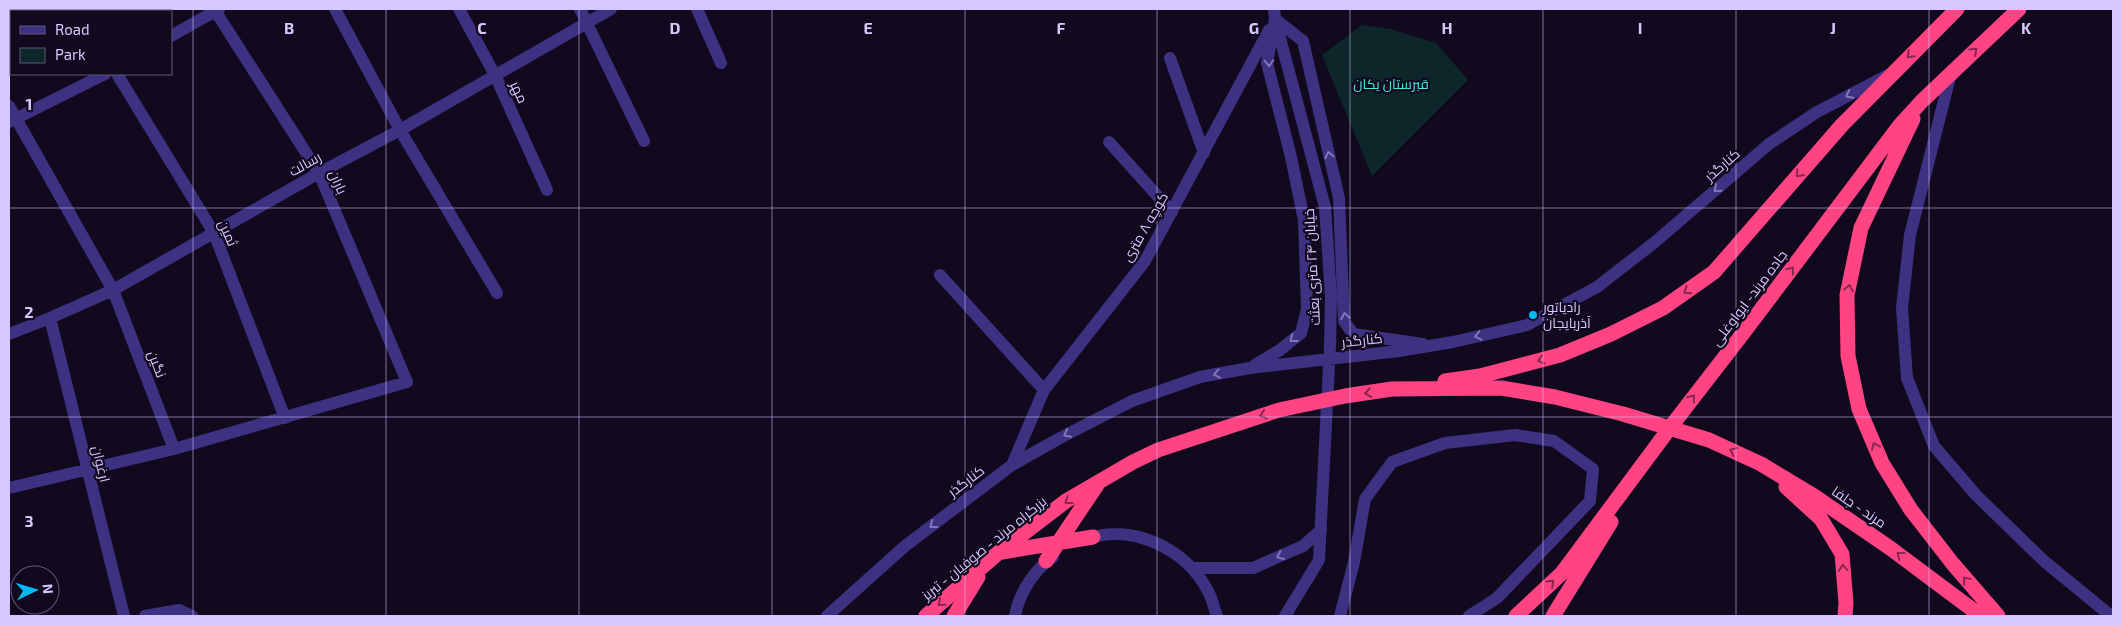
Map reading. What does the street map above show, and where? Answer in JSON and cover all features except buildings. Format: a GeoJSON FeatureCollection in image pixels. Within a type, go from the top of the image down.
{"type":"FeatureCollection","features":[{"type":"Feature","properties":{"kind":"highway"},"geometry":{"type":"LineString","coordinates":[[1392,389],[1480,376],[1560,355],[1611,334],[1664,308],[1714,272],[1842,124],[1957,9]]}},
{"type":"Feature","properties":{"kind":"highway","name":"جاده مرند- ایواوغلی"},"geometry":{"type":"LineString","coordinates":[[1516,616],[1562,573],[1668,429],[1744,332],[1900,125],[1922,101],[2019,9]]}},
{"type":"Feature","properties":{"kind":"highway"},"geometry":{"type":"LineString","coordinates":[[1922,101],[1862,228],[1847,295],[1848,356],[1859,409],[1882,463],[1910,510],[1998,616]]}},
{"type":"Feature","properties":{"kind":"highway","name":"مرند - جلفا"},"geometry":{"type":"LineString","coordinates":[[1392,389],[1502,388],[1555,397],[1623,414],[1709,440],[1761,464],[1814,496],[1890,548],[1981,616]]}},
{"type":"Feature","properties":{"kind":"highway","name":"بزرگراه مرند - صوفیان - تبریز"},"geometry":{"type":"LineString","coordinates":[[926,616],[998,553],[1066,501],[1158,450],[1279,410],[1310,402],[1392,389]]}},
{"type":"Feature","properties":{"kind":"highway"},"geometry":{"type":"LineString","coordinates":[[1553,616],[1668,429]]}},
{"type":"Feature","properties":{"kind":"highway"},"geometry":{"type":"LineString","coordinates":[[1761,464],[1821,519],[1842,554],[1846,603],[1845,616]]}},
{"type":"Feature","properties":{"kind":"highway"},"geometry":{"type":"LineString","coordinates":[[1046,561],[1100,481]]}},
{"type":"Feature","properties":{"kind":"highway"},"geometry":{"type":"LineString","coordinates":[[954,616],[982,572],[998,553],[1094,537]]}},
{"type":"Feature","properties":{"kind":"street"},"geometry":{"type":"LineString","coordinates":[[172,35],[216,9]]}},
{"type":"Feature","properties":{"kind":"street","name":"باران"},"geometry":{"type":"LineString","coordinates":[[216,9],[318,173],[407,382],[286,418]]}},
{"type":"Feature","properties":{"kind":"street"},"geometry":{"type":"LineString","coordinates":[[335,9],[400,130],[497,293]]}},
{"type":"Feature","properties":{"kind":"street","name":"مهر"},"geometry":{"type":"LineString","coordinates":[[459,9],[494,75],[547,190]]}},
{"type":"Feature","properties":{"kind":"street"},"geometry":{"type":"LineString","coordinates":[[580,9],[644,141]]}},
{"type":"Feature","properties":{"kind":"street","name":"رسالت"},"geometry":{"type":"LineString","coordinates":[[9,334],[113,290],[318,173],[400,130],[611,9]]}},
{"type":"Feature","properties":{"kind":"street"},"geometry":{"type":"LineString","coordinates":[[697,9],[721,62]]}},
{"type":"Feature","properties":{"kind":"street"},"geometry":{"type":"LineString","coordinates":[[1275,14],[1303,41],[1339,198],[1344,321],[1353,334],[1433,345]]}},
{"type":"Feature","properties":{"kind":"street"},"geometry":{"type":"LineString","coordinates":[[1250,368],[1280,350],[1301,333],[1307,309],[1304,220],[1291,157],[1267,64],[1275,14]]}},
{"type":"Feature","properties":{"kind":"street","name":"کوچه ۸ متری"},"geometry":{"type":"LineString","coordinates":[[1012,465],[1044,390],[1145,261],[1204,153],[1275,14]]}},
{"type":"Feature","properties":{"kind":"street","name":"خیابان ۲۴ متری بعثت"},"geometry":{"type":"LineString","coordinates":[[1275,14],[1325,207],[1331,298],[1319,560],[1285,616]]}},
{"type":"Feature","properties":{"kind":"street"},"geometry":{"type":"LineString","coordinates":[[1170,58],[1204,153]]}},
{"type":"Feature","properties":{"kind":"street","name":"کنارگذر"},"geometry":{"type":"LineString","coordinates":[[827,616],[905,546],[1012,465],[1132,401],[1200,377],[1250,368],[1399,351],[1527,324],[1597,287],[1655,242],[1769,144],[1817,112],[1892,73]]}},
{"type":"Feature","properties":{"kind":"street"},"geometry":{"type":"LineString","coordinates":[[1951,73],[1910,235],[1902,308],[1906,378],[1934,446],[1976,495],[2044,561],[2111,616]]}},
{"type":"Feature","properties":{"kind":"street"},"geometry":{"type":"LineString","coordinates":[[12,121],[103,75]]}},
{"type":"Feature","properties":{"kind":"street","name":"ثمین"},"geometry":{"type":"LineString","coordinates":[[117,75],[214,233],[286,418]]}},
{"type":"Feature","properties":{"kind":"street","name":"نگین"},"geometry":{"type":"LineString","coordinates":[[9,106],[12,121],[113,290],[174,449]]}},
{"type":"Feature","properties":{"kind":"street"},"geometry":{"type":"LineString","coordinates":[[1109,142],[1172,212]]}},
{"type":"Feature","properties":{"kind":"street"},"geometry":{"type":"LineString","coordinates":[[940,275],[1044,390]]}},
{"type":"Feature","properties":{"kind":"street","name":"ارغوان"},"geometry":{"type":"LineString","coordinates":[[50,318],[124,616]]}},
{"type":"Feature","properties":{"kind":"street"},"geometry":{"type":"LineString","coordinates":[[9,488],[174,449],[286,418]]}},
{"type":"Feature","properties":{"kind":"street"},"geometry":{"type":"LineString","coordinates":[[1340,616],[1354,562],[1365,499],[1392,462],[1445,444],[1515,435],[1554,441],[1593,470],[1590,501],[1497,598],[1469,616]]}},
{"type":"Feature","properties":{"kind":"street"},"geometry":{"type":"LineString","coordinates":[[1192,568],[1253,568],[1303,546],[1321,530]]}},
{"type":"Feature","properties":{"kind":"street"},"geometry":{"type":"LineString","coordinates":[[1015,616],[1028,582],[1046,561],[1068,546],[1094,537],[1120,534],[1147,539],[1171,551],[1192,568],[1208,591],[1217,616]]}},
{"type":"Feature","properties":{"kind":"street"},"geometry":{"type":"LineString","coordinates":[[145,616],[179,610],[192,616]]}},
{"type":"Feature","properties":{"kind":"green space","name":"قبرستان یکان"},"geometry":{"type":"Polygon","coordinates":[[[1362,25],[1390,29],[1436,43],[1468,80],[1372,176],[1322,55],[1362,25]]]}},
{"type":"Feature","properties":{"kind":"place","name":"رادیاتور آذربایجان"},"geometry":{"type":"Point","coordinates":[1533,315]}}]}
